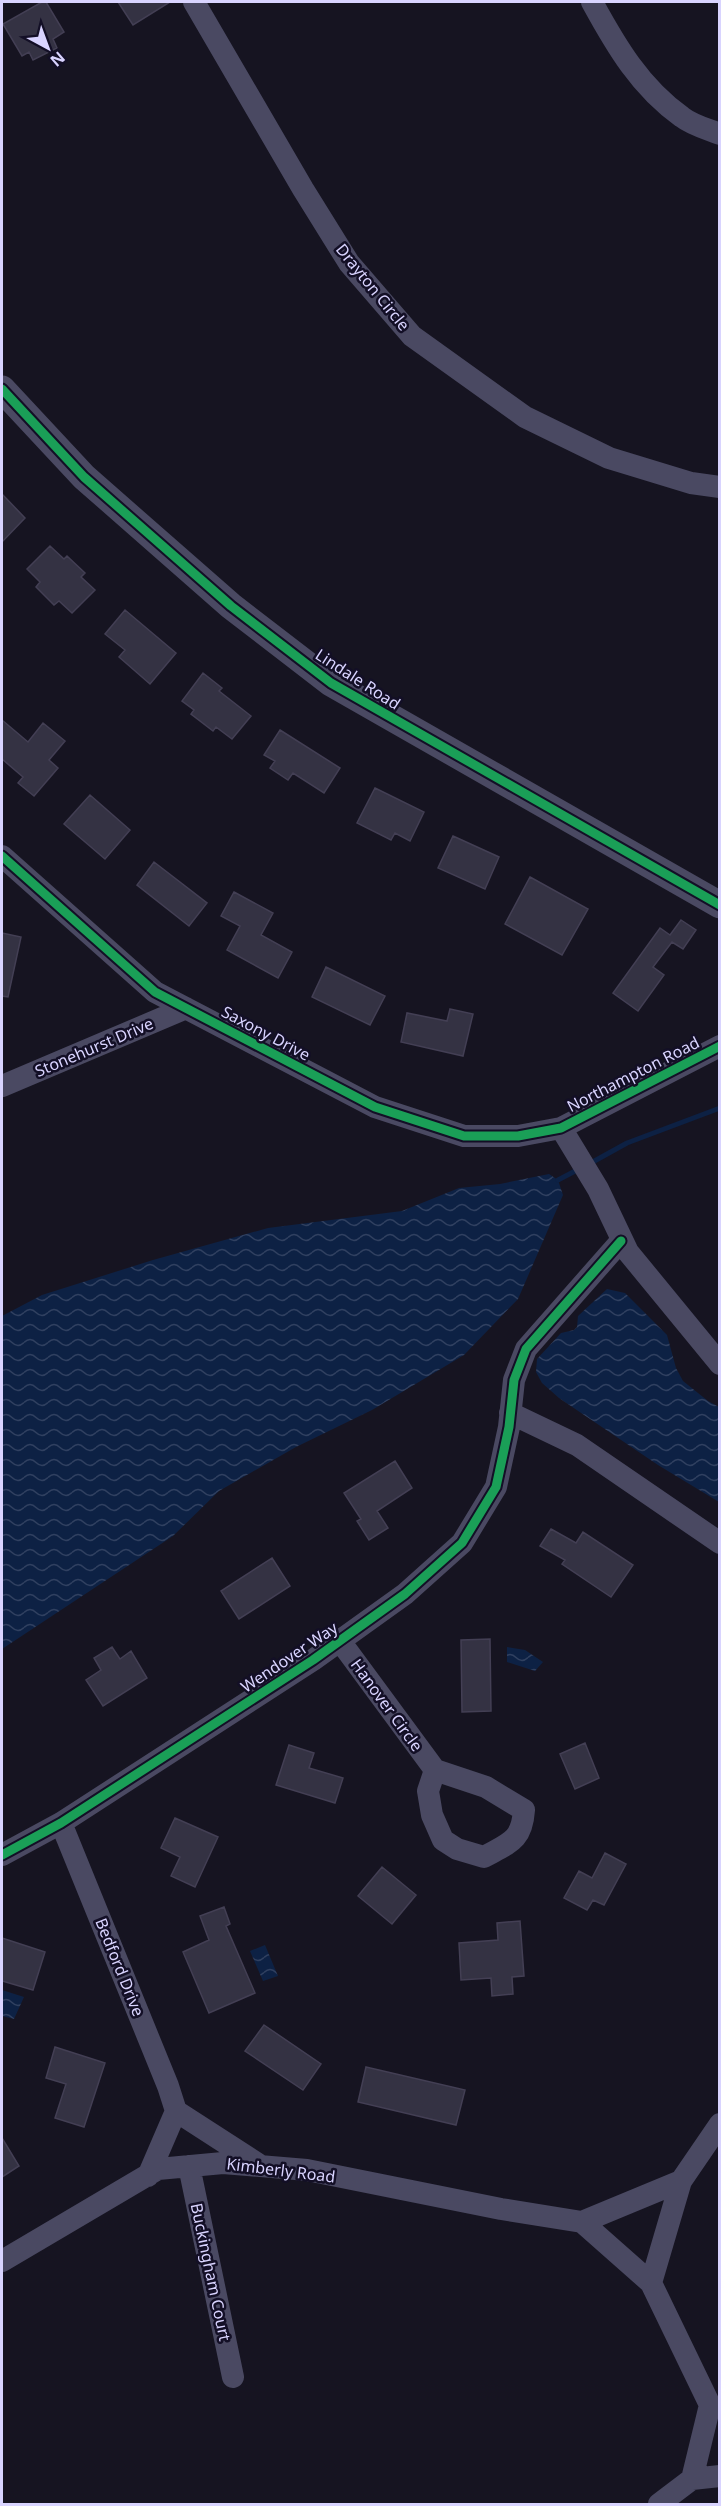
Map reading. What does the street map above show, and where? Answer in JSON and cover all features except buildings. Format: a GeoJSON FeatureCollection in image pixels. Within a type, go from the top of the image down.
{"type":"FeatureCollection","features":[{"type":"Feature","properties":{"kind":"street","name":"Drayton Circle"},"geometry":{"type":"LineString","coordinates":[[194,2],[349,263],[412,336],[535,422],[609,458],[691,483],[720,487]]}},
{"type":"Feature","properties":{"kind":"street"},"geometry":{"type":"LineString","coordinates":[[591,2],[641,82],[683,118],[720,134]]}},
{"type":"Feature","properties":{"kind":"street","name":"Lindale Road"},"geometry":{"type":"LineString","coordinates":[[2,389],[84,477],[231,606],[331,683],[720,905]]}},
{"type":"Feature","properties":{"kind":"street","name":"Saxony Drive"},"geometry":{"type":"LineString","coordinates":[[2,856],[155,992],[375,1107],[464,1136],[566,1138]]}},
{"type":"Feature","properties":{"kind":"street","name":"Stonehurst Drive"},"geometry":{"type":"LineString","coordinates":[[2,1086],[186,1008]]}},
{"type":"Feature","properties":{"kind":"street","name":"Northampton Road"},"geometry":{"type":"LineString","coordinates":[[566,1138],[720,1046]]}},
{"type":"Feature","properties":{"kind":"street"},"geometry":{"type":"LineString","coordinates":[[566,1138],[598,1189],[628,1252],[720,1364]]}},
{"type":"Feature","properties":{"kind":"street"},"geometry":{"type":"LineString","coordinates":[[621,1241],[526,1349],[514,1380],[510,1413],[577,1445],[720,1543]]}},
{"type":"Feature","properties":{"kind":"street","name":"Wendover Way"},"geometry":{"type":"LineString","coordinates":[[2,1855],[62,1823],[340,1641],[405,1594],[462,1543],[496,1487],[510,1413]]}},
{"type":"Feature","properties":{"kind":"street","name":"Hanover Circle"},"geometry":{"type":"LineString","coordinates":[[340,1641],[435,1770]]}},
{"type":"Feature","properties":{"kind":"street"},"geometry":{"type":"LineString","coordinates":[[435,1770],[486,1786],[524,1810],[523,1824],[517,1839],[484,1857],[458,1850],[443,1840],[432,1815],[428,1791],[435,1770]]}},
{"type":"Feature","properties":{"kind":"street","name":"Bedford Drive"},"geometry":{"type":"LineString","coordinates":[[62,1823],[176,2111]]}},
{"type":"Feature","properties":{"kind":"street"},"geometry":{"type":"LineString","coordinates":[[148,2176],[176,2111],[262,2166]]}},
{"type":"Feature","properties":{"kind":"street"},"geometry":{"type":"LineString","coordinates":[[651,2283],[681,2181],[720,2124]]}},
{"type":"Feature","properties":{"kind":"street","name":"Kimberly Road"},"geometry":{"type":"LineString","coordinates":[[2,2261],[158,2169],[223,2163],[307,2170],[501,2209],[582,2222]]}},
{"type":"Feature","properties":{"kind":"street","name":"Buckingham Court"},"geometry":{"type":"LineString","coordinates":[[189,2166],[233,2377]]}},
{"type":"Feature","properties":{"kind":"street"},"geometry":{"type":"LineString","coordinates":[[681,2181],[582,2222],[651,2283],[715,2408],[692,2479]]}},
{"type":"Feature","properties":{"kind":"street"},"geometry":{"type":"LineString","coordinates":[[659,2505],[692,2479],[720,2476]]}},
{"type":"Feature","properties":{"kind":"water"},"geometry":{"type":"Polygon","coordinates":[[[549,1174],[558,1180],[563,1195],[518,1299],[464,1355],[372,1410],[296,1447],[219,1491],[173,1536],[2,1649],[2,1316],[42,1295],[153,1260],[268,1228],[402,1211],[459,1188],[500,1184],[549,1174]]]}},
{"type":"Feature","properties":{"kind":"water"},"geometry":{"type":"Polygon","coordinates":[[[607,1289],[625,1293],[667,1335],[676,1368],[683,1381],[719,1407],[719,1502],[658,1465],[559,1398],[542,1383],[536,1372],[537,1359],[561,1333],[577,1327],[578,1316],[607,1289]]]}},
{"type":"Feature","properties":{"kind":"water"},"geometry":{"type":"Polygon","coordinates":[[[507,1647],[525,1650],[543,1662],[535,1671],[507,1662],[507,1647]]]}},
{"type":"Feature","properties":{"kind":"water"},"geometry":{"type":"Polygon","coordinates":[[[265,1945],[278,1976],[263,1981],[250,1951],[265,1945]]]}},
{"type":"Feature","properties":{"kind":"water"},"geometry":{"type":"Polygon","coordinates":[[[2,1990],[24,1997],[14,2019],[2,2016],[2,1990]]]}},
{"type":"Feature","properties":{"kind":"waterway"},"geometry":{"type":"LineString","coordinates":[[589,1164],[627,1143],[720,1108]]}},
{"type":"Feature","properties":{"kind":"waterway"},"geometry":{"type":"LineString","coordinates":[[558,1180],[581,1168]]}},
{"type":"Feature","properties":{"kind":"cycle path"},"geometry":{"type":"LineString","coordinates":[[2,389],[84,477],[231,606],[331,683],[720,905]]}},
{"type":"Feature","properties":{"kind":"cycle path"},"geometry":{"type":"LineString","coordinates":[[2,856],[155,992],[375,1107],[464,1136],[518,1136],[561,1128],[720,1046]]}},
{"type":"Feature","properties":{"kind":"cycle path"},"geometry":{"type":"LineString","coordinates":[[2,1855],[61,1823],[313,1660],[405,1594],[462,1543],[496,1487],[509,1427],[514,1380],[526,1349],[621,1241]]}}]}
